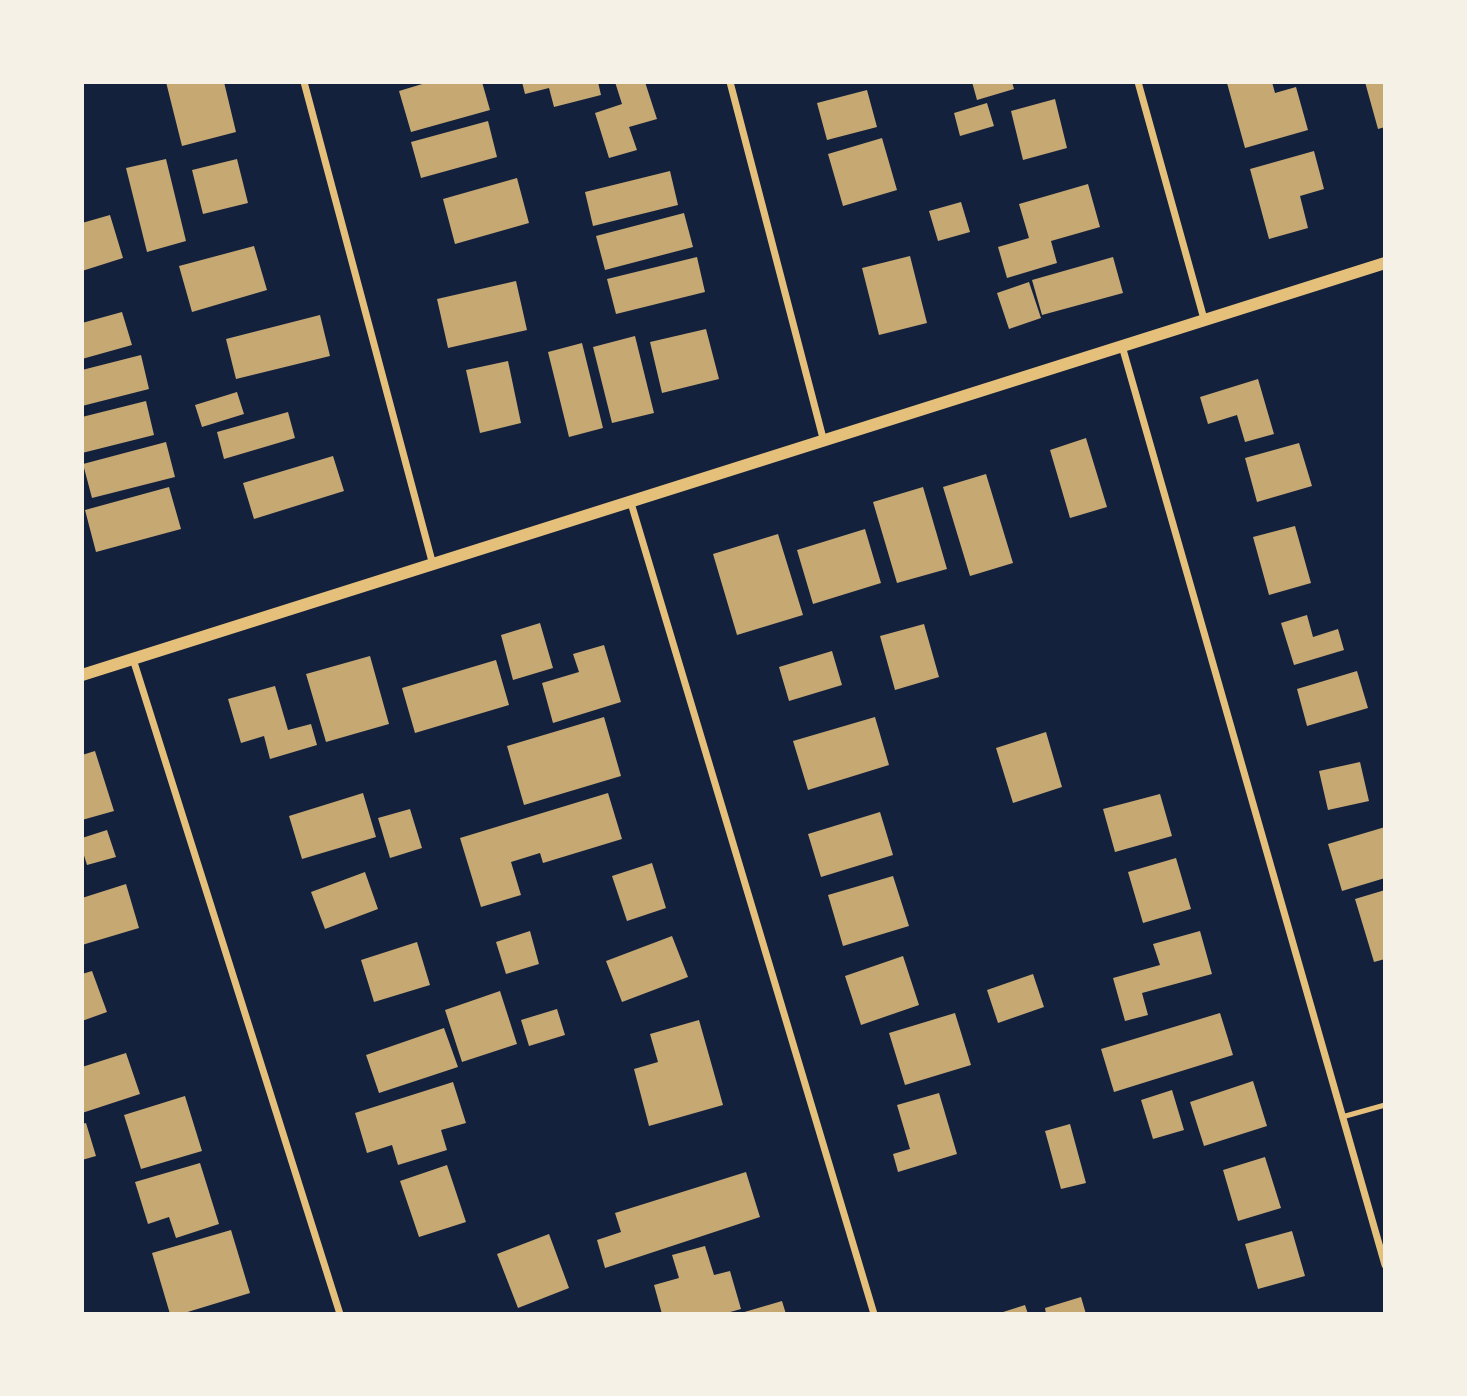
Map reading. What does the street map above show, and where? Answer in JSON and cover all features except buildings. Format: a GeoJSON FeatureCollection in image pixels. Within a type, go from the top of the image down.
{"type":"FeatureCollection","features":[{"type":"Feature","properties":{"kind":"street"},"geometry":{"type":"LineString","coordinates":[[304,82],[432,565]]}},
{"type":"Feature","properties":{"kind":"street"},"geometry":{"type":"LineString","coordinates":[[730,82],[824,442]]}},
{"type":"Feature","properties":{"kind":"street"},"geometry":{"type":"LineString","coordinates":[[1138,82],[1205,319]]}},
{"type":"Feature","properties":{"kind":"street"},"geometry":{"type":"LineString","coordinates":[[82,675],[1385,263]]}},
{"type":"Feature","properties":{"kind":"street"},"geometry":{"type":"LineString","coordinates":[[1121,345],[1385,1265]]}},
{"type":"Feature","properties":{"kind":"street"},"geometry":{"type":"LineString","coordinates":[[631,503],[874,1314]]}},
{"type":"Feature","properties":{"kind":"street"},"geometry":{"type":"LineString","coordinates":[[133,659],[340,1314]]}},
{"type":"Feature","properties":{"kind":"lane"},"geometry":{"type":"LineString","coordinates":[[1342,1117],[1385,1105]]}}]}
